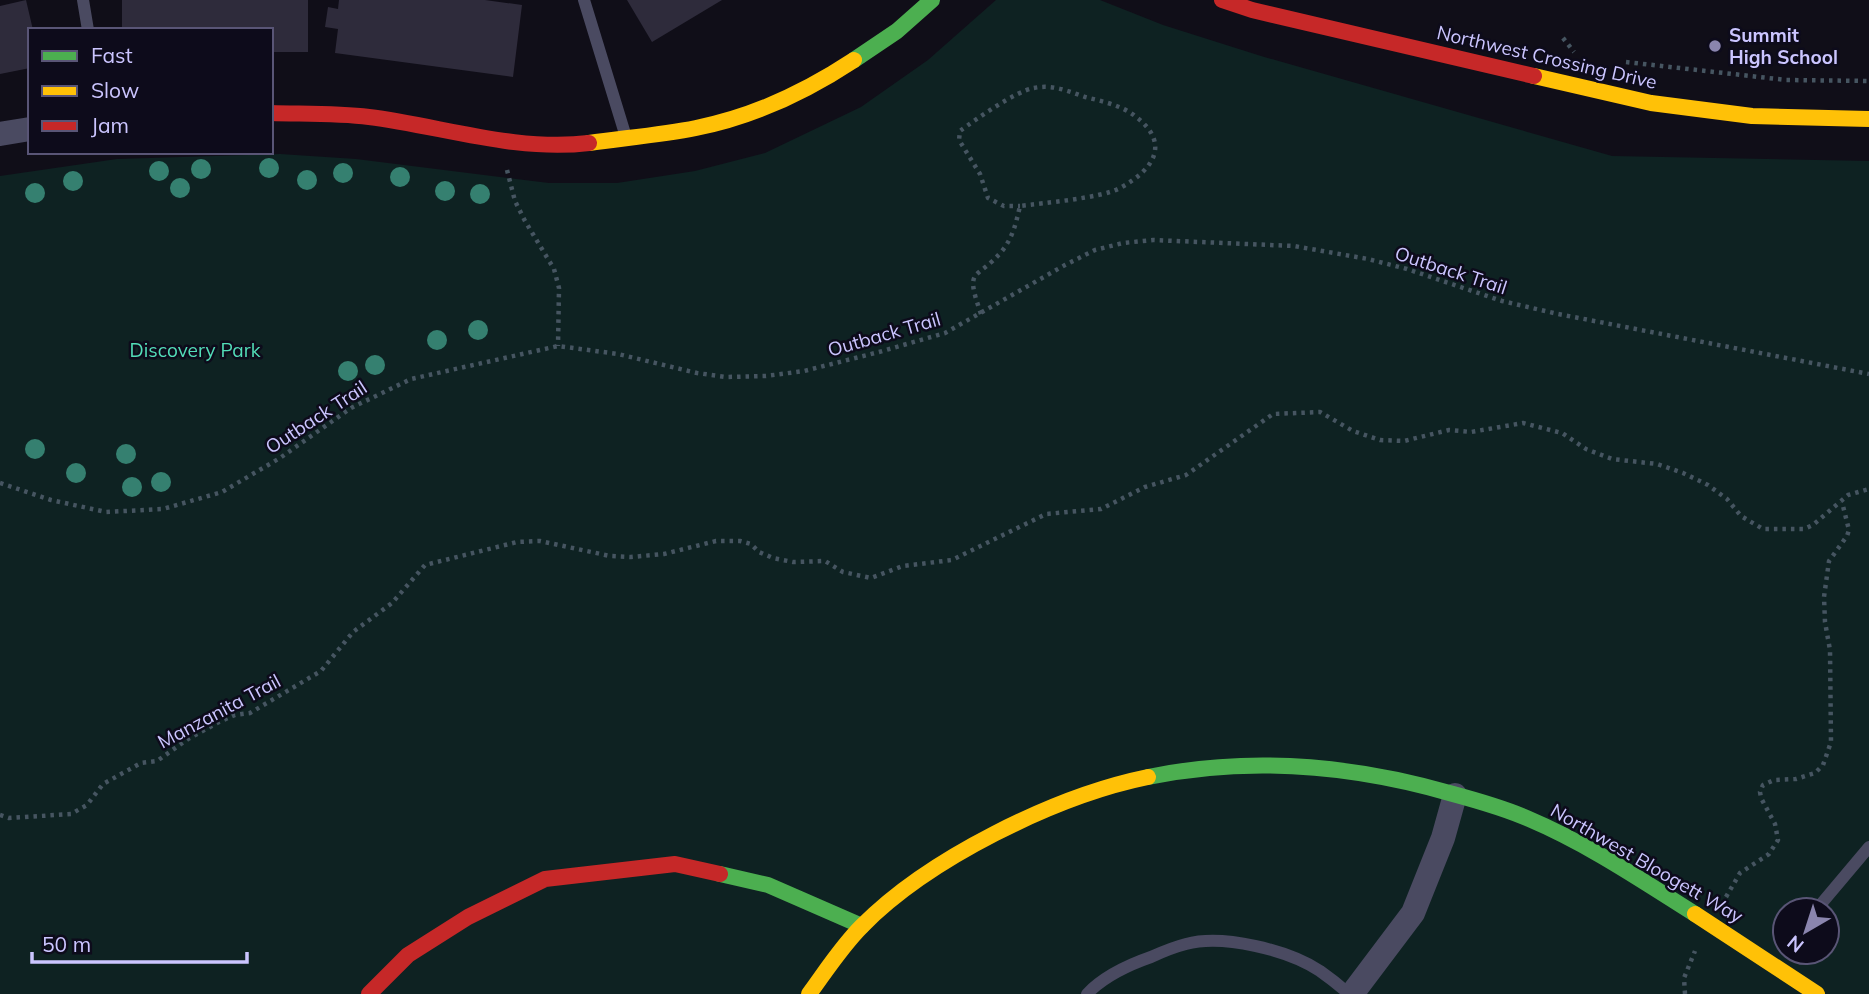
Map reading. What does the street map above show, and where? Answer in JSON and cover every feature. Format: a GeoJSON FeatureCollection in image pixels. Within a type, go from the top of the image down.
{"type":"FeatureCollection","features":[{"type":"Feature","properties":{"kind":"street"},"geometry":{"type":"LineString","coordinates":[[273,113],[367,117],[511,141],[571,145],[697,128],[764,108],[831,75],[897,32],[932,0]]}},
{"type":"Feature","properties":{"kind":"street","name":"Northwest Crossing Drive"},"geometry":{"type":"LineString","coordinates":[[1222,0],[1252,10],[1651,103],[1752,116],[1869,119]]}},
{"type":"Feature","properties":{"kind":"street"},"geometry":{"type":"LineString","coordinates":[[0,134],[28,129]]}},
{"type":"Feature","properties":{"kind":"street","name":"Northwest Bloogett Way"},"geometry":{"type":"LineString","coordinates":[[809,994],[862,926],[922,879],[991,834],[1057,804],[1138,777],[1226,764],[1315,766],[1385,775],[1455,794],[1528,819],[1614,863],[1711,923],[1775,957],[1802,990]]}},
{"type":"Feature","properties":{"kind":"street"},"geometry":{"type":"LineString","coordinates":[[1350,994],[1413,913],[1443,838],[1455,794]]}},
{"type":"Feature","properties":{"kind":"street"},"geometry":{"type":"LineString","coordinates":[[369,994],[408,955],[468,917],[545,879],[675,864],[768,885],[862,926]]}},
{"type":"Feature","properties":{"kind":"lane"},"geometry":{"type":"LineString","coordinates":[[83,0],[88,28]]}},
{"type":"Feature","properties":{"kind":"lane"},"geometry":{"type":"LineString","coordinates":[[584,0],[627,138]]}},
{"type":"Feature","properties":{"kind":"lane"},"geometry":{"type":"LineString","coordinates":[[1828,896],[1869,848]]}},
{"type":"Feature","properties":{"kind":"lane"},"geometry":{"type":"LineString","coordinates":[[1087,994],[1094,986],[1130,964],[1188,943],[1216,941],[1250,945],[1282,954],[1318,970],[1350,994]]}},
{"type":"Feature","properties":{"kind":"path"},"geometry":{"type":"LineString","coordinates":[[1563,38],[1572,51],[1581,55]]}},
{"type":"Feature","properties":{"kind":"path"},"geometry":{"type":"LineString","coordinates":[[1624,62],[1786,80],[1869,81]]}},
{"type":"Feature","properties":{"kind":"path"},"geometry":{"type":"LineString","coordinates":[[1050,86],[1114,105],[1135,116],[1154,138],[1152,164],[1117,190],[1020,206],[1004,206],[989,198],[980,174],[959,140],[960,131],[972,122],[1030,88],[1050,86]]}},
{"type":"Feature","properties":{"kind":"path"},"geometry":{"type":"LineString","coordinates":[[511,141],[507,172],[515,201],[554,269],[559,288],[558,346]]}},
{"type":"Feature","properties":{"kind":"path"},"geometry":{"type":"LineString","coordinates":[[981,314],[972,285],[976,273],[1001,253],[1014,232],[1020,206]]}},
{"type":"Feature","properties":{"kind":"path","name":"Outback Trail"},"geometry":{"type":"LineString","coordinates":[[0,483],[51,500],[106,512],[163,509],[222,492],[281,458],[351,408],[411,379],[558,346],[618,354],[697,373],[726,377],[804,371],[945,333],[1095,250],[1123,243],[1153,240],[1294,246],[1407,269],[1502,301],[1558,314],[1869,374]]}},
{"type":"Feature","properties":{"kind":"path","name":"Manzanita Trail"},"geometry":{"type":"LineString","coordinates":[[0,815],[9,818],[71,814],[87,804],[103,784],[120,774],[141,763],[157,761],[188,739],[235,715],[250,713],[321,671],[353,632],[392,603],[425,565],[517,542],[540,541],[610,556],[631,557],[664,554],[716,541],[740,541],[751,544],[759,552],[774,558],[793,562],[825,561],[843,572],[871,578],[903,566],[952,560],[1046,514],[1101,509],[1145,487],[1186,475],[1273,414],[1320,412],[1361,435],[1380,440],[1404,440],[1449,430],[1471,432],[1522,423],[1562,432],[1586,449],[1612,459],[1657,464],[1696,479],[1727,499],[1741,516],[1763,529],[1804,529],[1813,525],[1848,495],[1869,489]]}},
{"type":"Feature","properties":{"kind":"path"},"geometry":{"type":"LineString","coordinates":[[1685,994],[1684,978],[1690,960],[1740,873],[1769,854],[1778,840],[1775,824],[1761,798],[1763,785],[1774,780],[1796,779],[1815,773],[1823,765],[1831,742],[1830,650],[1824,597],[1829,561],[1849,530],[1842,501]]}},
{"type":"Feature","properties":{"kind":"green space","name":"Discovery Park"},"geometry":{"type":"Polygon","coordinates":[[[996,0],[1100,0],[1163,25],[1261,56],[1612,156],[1869,161],[1869,994],[0,994],[0,176],[117,159],[280,154],[356,159],[549,183],[617,183],[695,171],[765,153],[861,107],[928,60],[996,0]]]}},
{"type":"Feature","properties":{"kind":"building"},"geometry":{"type":"Polygon","coordinates":[[[26,0],[33,28],[28,28],[28,68],[0,74],[0,6],[26,0]]]}},
{"type":"Feature","properties":{"kind":"building"},"geometry":{"type":"Polygon","coordinates":[[[122,0],[308,0],[308,52],[273,52],[273,28],[122,28],[122,0]]]}},
{"type":"Feature","properties":{"kind":"building"},"geometry":{"type":"Polygon","coordinates":[[[339,0],[485,0],[522,5],[513,77],[335,53],[338,29],[325,27],[328,7],[338,9],[339,0]]]}},
{"type":"Feature","properties":{"kind":"building"},"geometry":{"type":"Polygon","coordinates":[[[627,0],[722,0],[652,42],[627,0]]]}},
{"type":"Feature","properties":{"kind":"traffic: fast"},"geometry":{"type":"LineString","coordinates":[[854,60],[897,31],[932,0]]}},
{"type":"Feature","properties":{"kind":"traffic: fast"},"geometry":{"type":"LineString","coordinates":[[1148,777],[1225,767],[1263,766],[1339,770],[1415,784],[1501,808],[1551,829],[1614,863],[1695,914]]}},
{"type":"Feature","properties":{"kind":"traffic: fast"},"geometry":{"type":"LineString","coordinates":[[720,874],[768,885],[862,926]]}},
{"type":"Feature","properties":{"kind":"traffic: slow"},"geometry":{"type":"LineString","coordinates":[[589,143],[683,130],[738,117],[798,92],[854,60]]}},
{"type":"Feature","properties":{"kind":"traffic: slow"},"geometry":{"type":"LineString","coordinates":[[1534,76],[1651,103],[1752,116],[1869,119]]}},
{"type":"Feature","properties":{"kind":"traffic: slow"},"geometry":{"type":"LineString","coordinates":[[809,994],[862,926],[921,877],[995,833],[1034,815],[1073,799],[1148,777]]}},
{"type":"Feature","properties":{"kind":"traffic: slow"},"geometry":{"type":"LineString","coordinates":[[1695,914],[1817,994]]}},
{"type":"Feature","properties":{"kind":"traffic: jam"},"geometry":{"type":"LineString","coordinates":[[1222,0],[1252,10],[1534,76]]}},
{"type":"Feature","properties":{"kind":"traffic: jam"},"geometry":{"type":"LineString","coordinates":[[273,113],[369,117],[534,144],[589,143]]}},
{"type":"Feature","properties":{"kind":"traffic: jam"},"geometry":{"type":"LineString","coordinates":[[369,994],[408,955],[468,917],[545,879],[675,864],[720,874]]}},
{"type":"Feature","properties":{"kind":"place","name":"Summit High School"},"geometry":{"type":"Point","coordinates":[1715,46]}}]}
